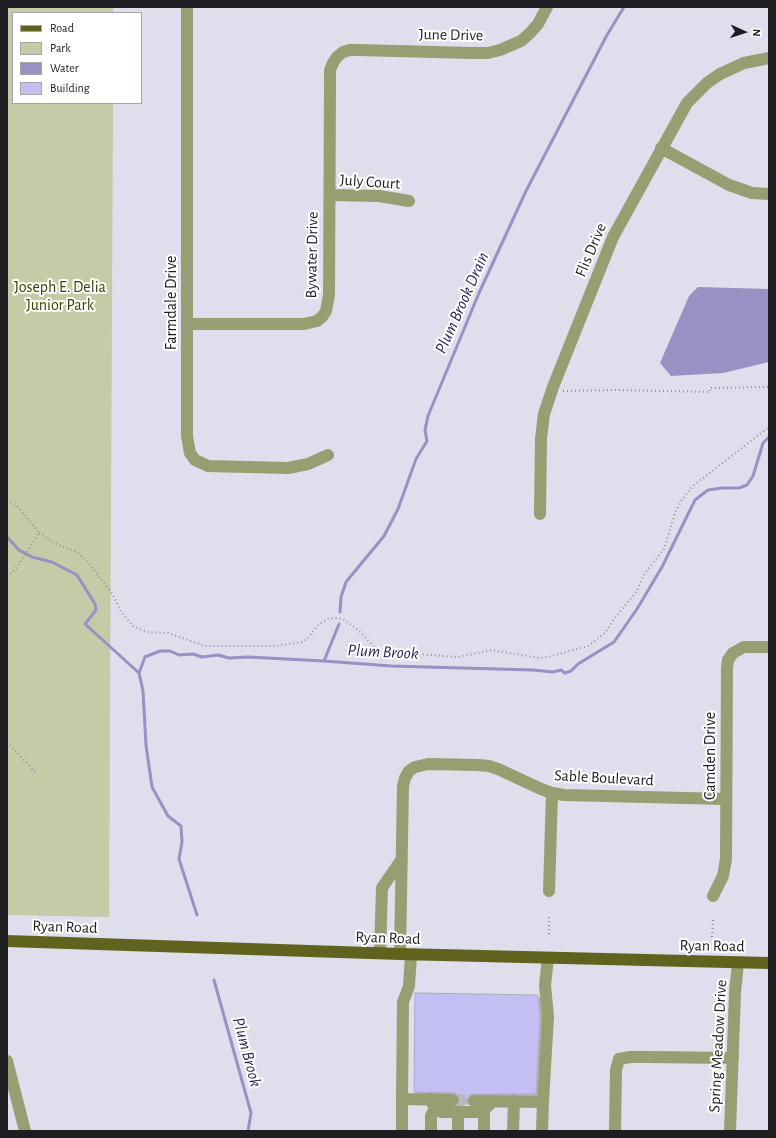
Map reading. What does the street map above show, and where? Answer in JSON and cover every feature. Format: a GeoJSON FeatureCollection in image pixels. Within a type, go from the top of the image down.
{"type":"FeatureCollection","features":[{"type":"Feature","properties":{"kind":"main road","name":"Ryan Road"},"geometry":{"type":"LineString","coordinates":[[7,941],[405,954],[769,963]]}},
{"type":"Feature","properties":{"kind":"street","name":"Farmdale Drive"},"geometry":{"type":"LineString","coordinates":[[187,7],[187,436],[190,453],[202,464],[216,466],[288,468],[308,464],[328,455]]}},
{"type":"Feature","properties":{"kind":"street","name":"June Drive"},"geometry":{"type":"LineString","coordinates":[[337,57],[343,52],[350,50],[472,53],[500,50],[521,41],[530,33],[538,24],[547,7]]}},
{"type":"Feature","properties":{"kind":"street","name":"Bywater Drive"},"geometry":{"type":"LineString","coordinates":[[187,324],[311,324],[322,317],[326,310],[329,299],[330,70],[337,57]]}},
{"type":"Feature","properties":{"kind":"street","name":"Flis Drive"},"geometry":{"type":"LineString","coordinates":[[540,514],[542,426],[544,414],[553,387],[609,244],[687,103],[720,74],[731,68],[756,60],[769,58]]}},
{"type":"Feature","properties":{"kind":"street"},"geometry":{"type":"LineString","coordinates":[[661,148],[729,185],[752,193],[769,194]]}},
{"type":"Feature","properties":{"kind":"street","name":"July Court"},"geometry":{"type":"LineString","coordinates":[[330,195],[379,196],[409,201]]}},
{"type":"Feature","properties":{"kind":"street","name":"Camden Drive"},"geometry":{"type":"LineString","coordinates":[[713,896],[723,876],[725,867],[728,660],[733,653],[744,647],[769,647]]}},
{"type":"Feature","properties":{"kind":"street","name":"Sable Boulevard"},"geometry":{"type":"LineString","coordinates":[[402,1131],[403,1002],[409,986],[405,954],[401,860],[403,786],[407,775],[414,767],[428,764],[489,766],[552,794],[574,796],[726,799]]}},
{"type":"Feature","properties":{"kind":"street"},"geometry":{"type":"LineString","coordinates":[[549,891],[552,794]]}},
{"type":"Feature","properties":{"kind":"street"},"geometry":{"type":"LineString","coordinates":[[380,953],[382,888],[401,860]]}},
{"type":"Feature","properties":{"kind":"street"},"geometry":{"type":"LineString","coordinates":[[542,1131],[548,1017],[545,985],[548,958]]}},
{"type":"Feature","properties":{"kind":"street","name":"Spring Meadow Drive"},"geometry":{"type":"LineString","coordinates":[[730,1131],[735,992],[738,963]]}},
{"type":"Feature","properties":{"kind":"street"},"geometry":{"type":"LineString","coordinates":[[615,1131],[616,1070],[619,1059],[642,1057],[733,1058]]}},
{"type":"Feature","properties":{"kind":"street"},"geometry":{"type":"LineString","coordinates":[[7,1061],[25,1131]]}},
{"type":"Feature","properties":{"kind":"street"},"geometry":{"type":"LineString","coordinates":[[402,1099],[432,1104],[453,1100]]}},
{"type":"Feature","properties":{"kind":"street"},"geometry":{"type":"LineString","coordinates":[[474,1101],[543,1102]]}},
{"type":"Feature","properties":{"kind":"street"},"geometry":{"type":"LineString","coordinates":[[432,1104],[442,1112],[476,1112],[484,1110],[492,1101]]}},
{"type":"Feature","properties":{"kind":"street"},"geometry":{"type":"LineString","coordinates":[[513,1131],[514,1101]]}},
{"type":"Feature","properties":{"kind":"street"},"geometry":{"type":"LineString","coordinates":[[431,1131],[432,1104]]}},
{"type":"Feature","properties":{"kind":"street"},"geometry":{"type":"LineString","coordinates":[[484,1110],[484,1131]]}},
{"type":"Feature","properties":{"kind":"street"},"geometry":{"type":"LineString","coordinates":[[458,1112],[458,1131]]}},
{"type":"Feature","properties":{"kind":"path"},"geometry":{"type":"LineString","coordinates":[[553,387],[564,391],[614,390],[710,392],[710,388],[769,387]]}},
{"type":"Feature","properties":{"kind":"path"},"geometry":{"type":"LineString","coordinates":[[7,500],[16,505],[25,514],[39,533],[58,545],[77,552],[87,561],[113,595],[125,617],[133,626],[147,632],[168,633],[205,646],[274,646],[302,642],[307,639],[319,624],[328,619],[334,618],[343,619],[358,630],[378,651],[458,657],[492,650],[539,658],[588,646],[605,633],[614,619],[637,591],[643,576],[664,549],[675,513],[681,500],[693,486],[769,428]]}},
{"type":"Feature","properties":{"kind":"path"},"geometry":{"type":"LineString","coordinates":[[7,576],[12,573],[22,560],[39,533]]}},
{"type":"Feature","properties":{"kind":"path"},"geometry":{"type":"LineString","coordinates":[[7,742],[36,773]]}},
{"type":"Feature","properties":{"kind":"path"},"geometry":{"type":"LineString","coordinates":[[549,916],[549,934]]}},
{"type":"Feature","properties":{"kind":"path"},"geometry":{"type":"LineString","coordinates":[[712,937],[713,920]]}},
{"type":"Feature","properties":{"kind":"green space","name":"Joseph E. Delia Junior Park"},"geometry":{"type":"Polygon","coordinates":[[[7,7],[113,7],[113,12],[12,12],[12,104],[113,104],[109,917],[7,915],[7,7]]]}},
{"type":"Feature","properties":{"kind":"water"},"geometry":{"type":"Polygon","coordinates":[[[698,287],[769,289],[769,362],[723,373],[671,376],[660,363],[689,296],[698,287]]]}},
{"type":"Feature","properties":{"kind":"building"},"geometry":{"type":"Polygon","coordinates":[[[415,993],[538,995],[540,1017],[536,1094],[474,1094],[470,1095],[467,1100],[460,1100],[459,1096],[454,1093],[414,1092],[415,993]]]}},
{"type":"Feature","properties":{"kind":"waterway","name":"Plum Brook Drain"},"geometry":{"type":"LineString","coordinates":[[340,612],[341,597],[346,582],[384,536],[398,509],[416,459],[427,441],[425,430],[428,416],[479,293],[526,191],[607,35],[624,7]]}},
{"type":"Feature","properties":{"kind":"waterway","name":"Plum Brook"},"geometry":{"type":"LineString","coordinates":[[197,915],[179,859],[182,842],[181,826],[168,816],[152,787],[146,745],[143,691],[139,673],[145,657],[160,651],[170,651],[179,655],[193,654],[202,657],[218,655],[229,658],[248,657],[391,666],[533,670],[553,672],[561,670],[565,673],[571,671],[578,664],[614,642],[637,609],[662,567],[695,500],[708,490],[739,488],[747,485],[753,476],[763,443],[769,437]]}},
{"type":"Feature","properties":{"kind":"waterway"},"geometry":{"type":"LineString","coordinates":[[7,537],[19,550],[32,557],[52,562],[77,575],[95,604],[96,610],[85,624],[139,673]]}},
{"type":"Feature","properties":{"kind":"waterway","name":"Plum Brook Drain"},"geometry":{"type":"LineString","coordinates":[[324,661],[339,624]]}},
{"type":"Feature","properties":{"kind":"waterway","name":"Plum Brook"},"geometry":{"type":"LineString","coordinates":[[214,980],[251,1113],[248,1131]]}},
{"type":"Feature","properties":{"kind":"tunnel"},"geometry":{"type":"LineString","coordinates":[[453,1100],[474,1101]]}}]}
